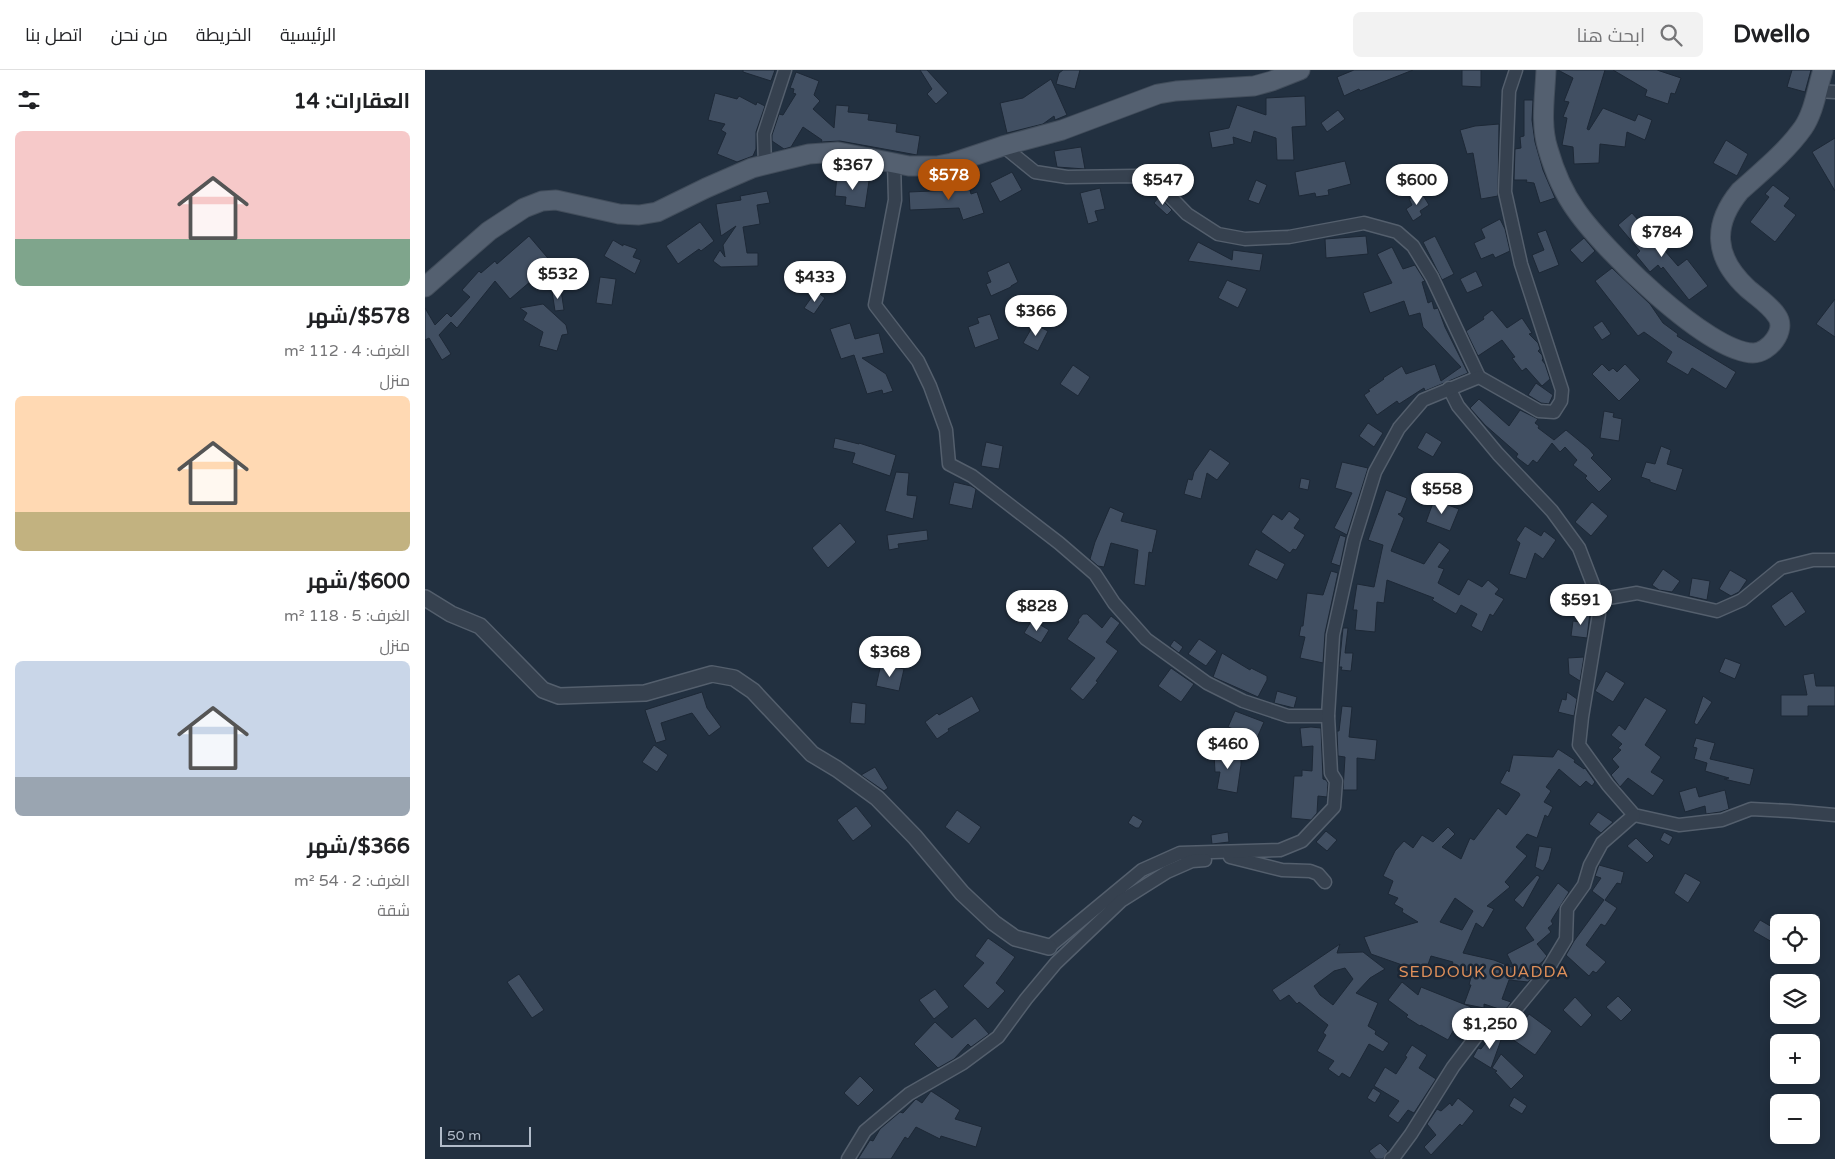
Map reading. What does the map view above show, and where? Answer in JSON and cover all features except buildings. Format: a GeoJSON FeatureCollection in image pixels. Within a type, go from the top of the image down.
{"type":"FeatureCollection","features":[{"type":"Feature","properties":{"kind":"main road"},"geometry":{"type":"LineString","coordinates":[[425,287],[489,231],[524,208],[542,201],[556,200],[619,214],[639,215],[657,212],[752,168],[809,154],[838,152],[924,166],[952,164],[1003,146],[1062,130],[1158,94],[1254,86],[1301,70]]}},
{"type":"Feature","properties":{"kind":"main road"},"geometry":{"type":"LineString","coordinates":[[1546,70],[1545,136],[1564,191],[1577,212],[1632,274],[1655,294],[1685,318],[1713,336],[1742,351],[1752,353],[1760,352],[1769,346],[1777,336],[1780,323],[1779,317],[1747,288],[1732,270],[1721,248],[1721,223],[1732,200],[1803,128],[1826,92],[1823,70]]}},
{"type":"Feature","properties":{"kind":"street"},"geometry":{"type":"LineString","coordinates":[[765,165],[764,134],[785,70]]}},
{"type":"Feature","properties":{"kind":"street"},"geometry":{"type":"LineString","coordinates":[[1003,146],[1035,172],[1067,177],[1135,176],[1162,188],[1187,214],[1218,234],[1245,239],[1289,237],[1364,223],[1397,232],[1413,246],[1432,276],[1479,376],[1539,411],[1554,412],[1561,401],[1562,390],[1521,264],[1505,192],[1509,91],[1516,70]]}},
{"type":"Feature","properties":{"kind":"street"},"geometry":{"type":"LineString","coordinates":[[894,162],[895,200],[875,305],[918,361],[930,386],[946,430],[949,464],[972,476],[1059,543],[1095,574],[1114,603],[1146,639],[1207,683],[1243,701],[1289,716],[1328,716]]}},
{"type":"Feature","properties":{"kind":"street"},"geometry":{"type":"LineString","coordinates":[[425,598],[451,614],[481,626],[543,690],[559,696],[645,693],[712,674],[734,678],[753,691],[812,754],[837,769],[877,798],[915,837],[962,893],[995,923],[1015,938],[1049,947],[1142,870],[1181,853],[1280,850],[1301,841],[1319,825],[1334,807],[1336,781],[1331,773],[1328,716],[1333,635],[1354,540],[1375,472],[1399,428],[1423,400],[1479,376]]}},
{"type":"Feature","properties":{"kind":"street"},"geometry":{"type":"LineString","coordinates":[[1449,388],[1458,406],[1498,454],[1553,511],[1579,548],[1594,587],[1599,614],[1579,745],[1608,785],[1634,815],[1679,825],[1722,820],[1751,809],[1835,815]]}},
{"type":"Feature","properties":{"kind":"street"},"geometry":{"type":"LineString","coordinates":[[1597,600],[1637,593],[1717,611],[1742,600],[1781,568],[1813,560],[1835,560]]}},
{"type":"Feature","properties":{"kind":"street"},"geometry":{"type":"LineString","coordinates":[[1391,1159],[1411,1134],[1453,1067],[1481,1030],[1513,1014],[1545,974],[1566,938],[1567,909],[1584,885],[1589,865],[1602,843],[1634,815]]}},
{"type":"Feature","properties":{"kind":"street"},"geometry":{"type":"LineString","coordinates":[[848,1159],[865,1131],[909,1094],[963,1063],[999,1037],[1025,999],[1056,963],[1121,901],[1167,872],[1193,861],[1233,857],[1282,870],[1310,871],[1318,874],[1325,882]]}},
{"type":"Feature","properties":{"kind":"district","name":"SEDDOUK OUADDA"},"geometry":{"type":"Point","coordinates":[1484,971]}}]}
